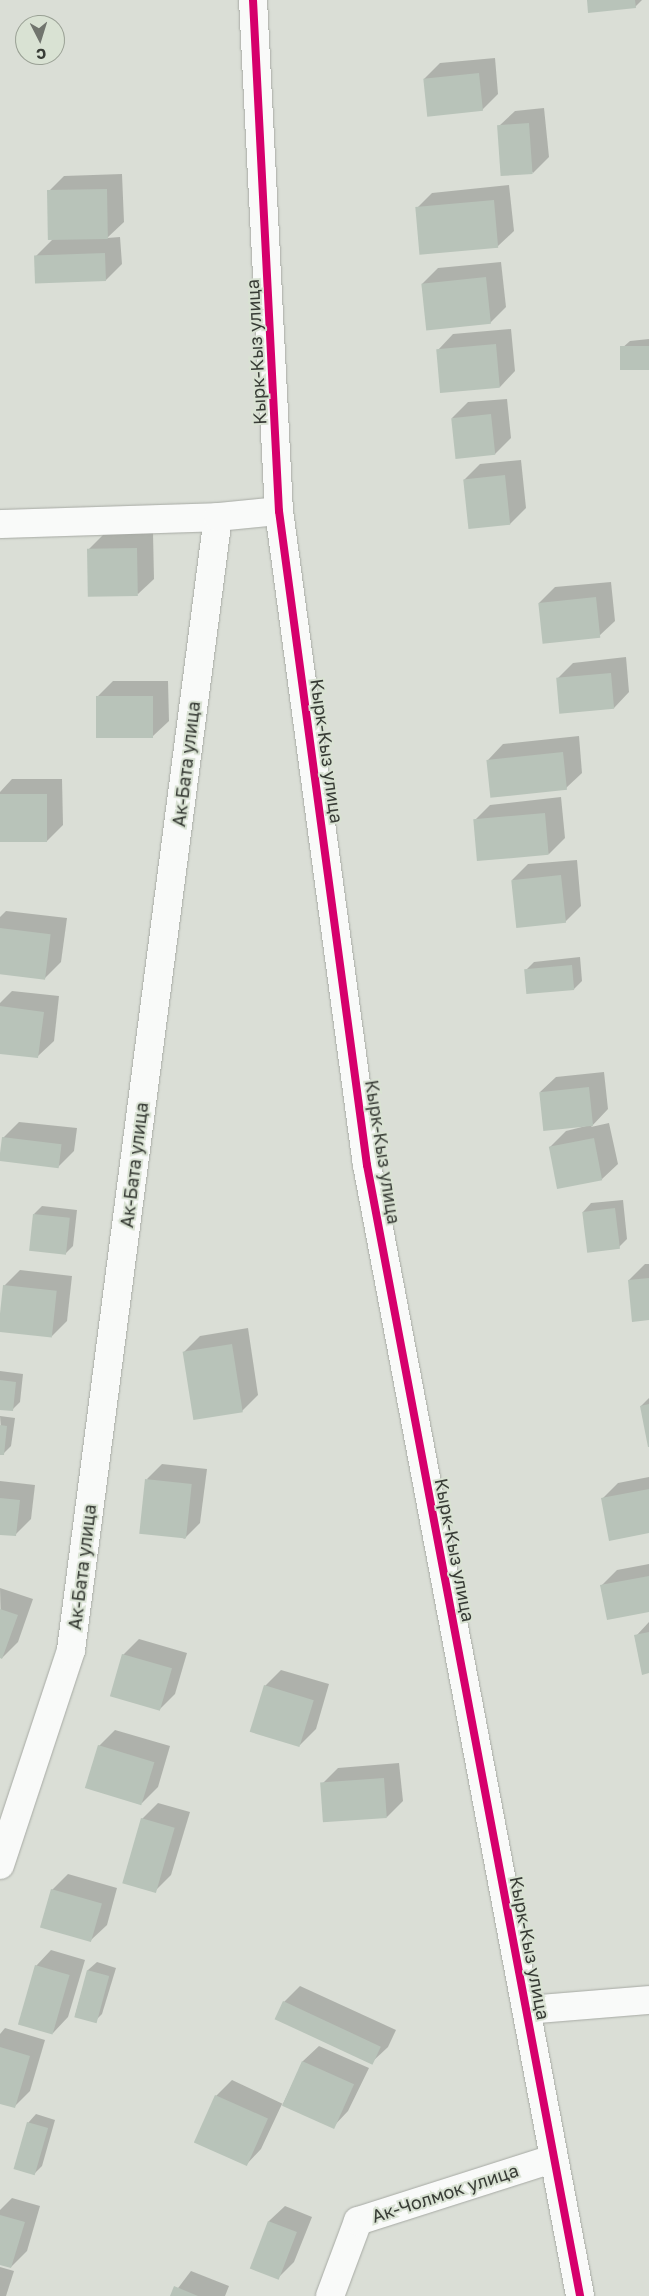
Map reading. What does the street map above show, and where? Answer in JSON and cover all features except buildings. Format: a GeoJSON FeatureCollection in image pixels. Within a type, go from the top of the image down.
{"type":"FeatureCollection","features":[{"type":"Feature","properties":{"kind":"street","name":"Кырк-Кыз улица"},"geometry":{"type":"LineString","coordinates":[[252,0],[279,512],[367,1165],[527,2010],[552,2159],[580,2296]]}},
{"type":"Feature","properties":{"kind":"street"},"geometry":{"type":"LineString","coordinates":[[0,524],[218,518],[279,512]]}},
{"type":"Feature","properties":{"kind":"street","name":"Ак-Бата улица"},"geometry":{"type":"LineString","coordinates":[[0,1865],[71,1650],[218,518]]}},
{"type":"Feature","properties":{"kind":"street"},"geometry":{"type":"LineString","coordinates":[[527,2010],[649,2000]]}},
{"type":"Feature","properties":{"kind":"street","name":"Ак-Чолмок улица"},"geometry":{"type":"LineString","coordinates":[[330,2296],[358,2220],[552,2159]]}},
{"type":"Feature","properties":{"kind":"cycle path"},"geometry":{"type":"LineString","coordinates":[[253,0],[279,511],[367,1165],[580,2296]]}}]}
